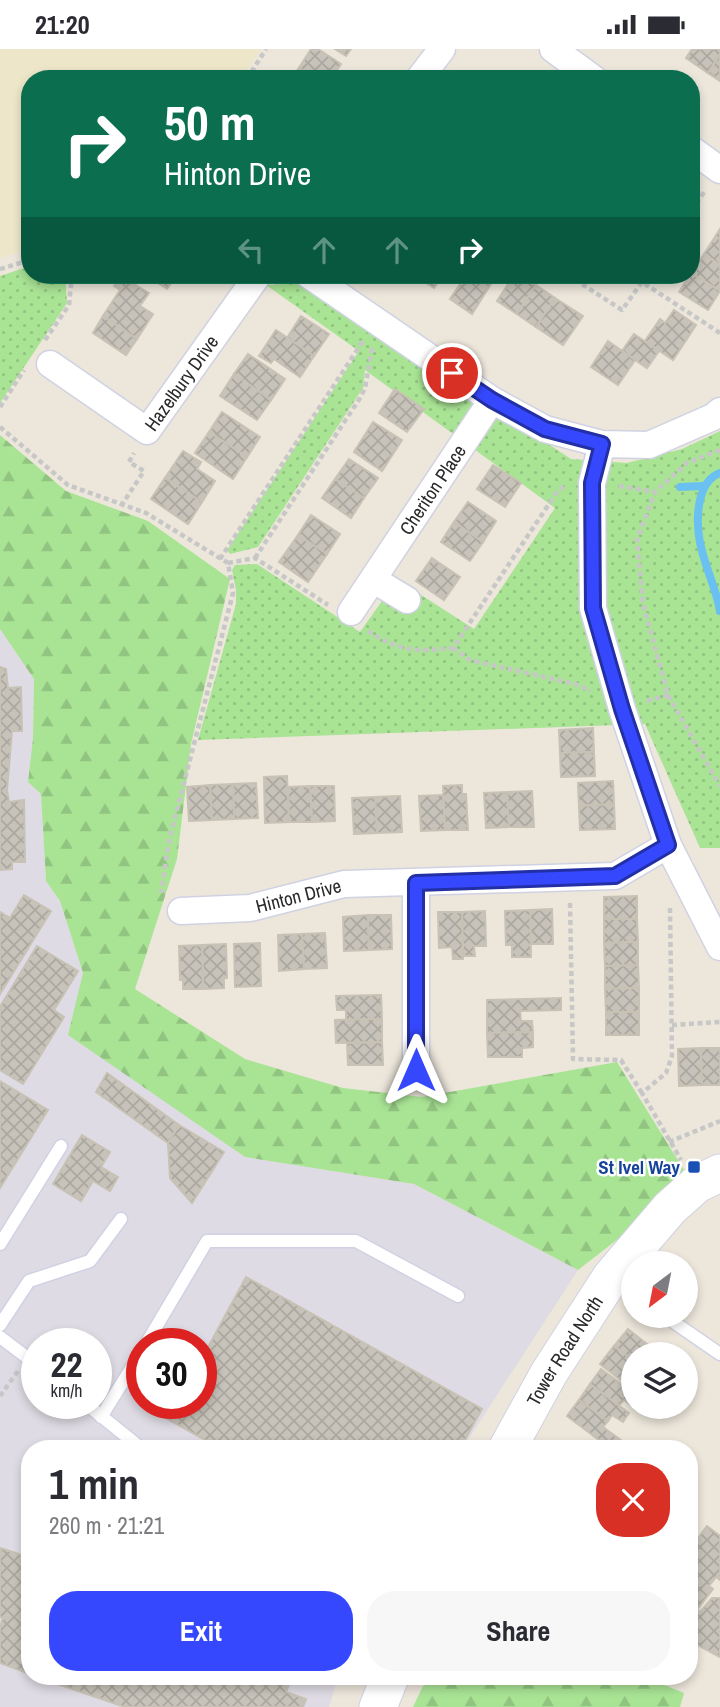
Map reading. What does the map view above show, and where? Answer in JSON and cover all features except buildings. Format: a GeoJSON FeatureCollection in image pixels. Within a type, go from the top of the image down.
{"type":"FeatureCollection","features":[{"type":"Feature","properties":{"kind":"street"},"geometry":{"type":"LineString","coordinates":[[426,70],[442,49]]}},
{"type":"Feature","properties":{"kind":"street"},"geometry":{"type":"LineString","coordinates":[[553,49],[582,70]]}},
{"type":"Feature","properties":{"kind":"street"},"geometry":{"type":"LineString","coordinates":[[700,156],[720,170]]}},
{"type":"Feature","properties":{"kind":"street","name":"Hazelbury Drive"},"geometry":{"type":"LineString","coordinates":[[50,364],[147,431],[252,284]]}},
{"type":"Feature","properties":{"kind":"street"},"geometry":{"type":"LineString","coordinates":[[322,284],[492,400],[545,429],[602,444],[649,445],[713,417],[720,411]]}},
{"type":"Feature","properties":{"kind":"street","name":"Cheriton Place"},"geometry":{"type":"LineString","coordinates":[[351,612],[492,400]]}},
{"type":"Feature","properties":{"kind":"street"},"geometry":{"type":"LineString","coordinates":[[602,444],[592,483],[593,608],[622,709],[668,845],[720,947]]}},
{"type":"Feature","properties":{"kind":"street"},"geometry":{"type":"LineString","coordinates":[[374,580],[407,600]]}},
{"type":"Feature","properties":{"kind":"street","name":"Hinton Drive"},"geometry":{"type":"LineString","coordinates":[[181,911],[250,908],[344,884],[615,876],[668,845]]}},
{"type":"Feature","properties":{"kind":"street"},"geometry":{"type":"LineString","coordinates":[[416,883],[416,1070]]}},
{"type":"Feature","properties":{"kind":"street","name":"Tower Road North"},"geometry":{"type":"LineString","coordinates":[[643,1251],[670,1208],[708,1179]]}},
{"type":"Feature","properties":{"kind":"street","name":"Tower Road North"},"geometry":{"type":"LineString","coordinates":[[512,1440],[549,1373],[621,1286]]}},
{"type":"Feature","properties":{"kind":"street"},"geometry":{"type":"LineString","coordinates":[[378,1707],[387,1685]]}},
{"type":"Feature","properties":{"kind":"lane"},"geometry":{"type":"LineString","coordinates":[[0,1244],[61,1146]]}},
{"type":"Feature","properties":{"kind":"lane"},"geometry":{"type":"LineString","coordinates":[[0,1325],[29,1281],[90,1261],[121,1219]]}},
{"type":"Feature","properties":{"kind":"lane"},"geometry":{"type":"LineString","coordinates":[[155,1328],[207,1241],[356,1241],[458,1296]]}},
{"type":"Feature","properties":{"kind":"lane"},"geometry":{"type":"LineString","coordinates":[[683,1328],[720,1354]]}},
{"type":"Feature","properties":{"kind":"lane"},"geometry":{"type":"LineString","coordinates":[[0,1337],[21,1353]]}},
{"type":"Feature","properties":{"kind":"lane"},"geometry":{"type":"LineString","coordinates":[[112,1399],[126,1376]]}},
{"type":"Feature","properties":{"kind":"lane"},"geometry":{"type":"LineString","coordinates":[[105,1419],[131,1440]]}},
{"type":"Feature","properties":{"kind":"path"},"geometry":{"type":"LineString","coordinates":[[253,70],[266,49]]}},
{"type":"Feature","properties":{"kind":"path"},"geometry":{"type":"LineString","coordinates":[[0,269],[21,263]]}},
{"type":"Feature","properties":{"kind":"path"},"geometry":{"type":"LineString","coordinates":[[582,284],[622,310],[641,284]]}},
{"type":"Feature","properties":{"kind":"path"},"geometry":{"type":"LineString","coordinates":[[645,284],[720,333]]}},
{"type":"Feature","properties":{"kind":"path"},"geometry":{"type":"LineString","coordinates":[[255,558],[365,388],[376,321]]}},
{"type":"Feature","properties":{"kind":"path"},"geometry":{"type":"LineString","coordinates":[[220,559],[376,321]]}},
{"type":"Feature","properties":{"kind":"path"},"geometry":{"type":"LineString","coordinates":[[0,427],[68,485],[146,513],[228,563],[233,593],[169,841],[159,905],[181,911]]}},
{"type":"Feature","properties":{"kind":"path"},"geometry":{"type":"LineString","coordinates":[[121,506],[144,471],[130,461],[147,431]]}},
{"type":"Feature","properties":{"kind":"path"},"geometry":{"type":"LineString","coordinates":[[720,450],[687,463],[655,492],[637,540],[643,604],[668,695],[720,786]]}},
{"type":"Feature","properties":{"kind":"path"},"geometry":{"type":"LineString","coordinates":[[592,483],[655,492]]}},
{"type":"Feature","properties":{"kind":"path"},"geometry":{"type":"LineString","coordinates":[[453,648],[470,660],[575,684],[622,709],[668,695]]}},
{"type":"Feature","properties":{"kind":"path"},"geometry":{"type":"LineString","coordinates":[[569,878],[573,1059],[621,1060],[669,1142],[708,1179]]}},
{"type":"Feature","properties":{"kind":"path"},"geometry":{"type":"LineString","coordinates":[[642,1093],[666,1073],[672,1056],[669,900]]}},
{"type":"Feature","properties":{"kind":"path"},"geometry":{"type":"LineString","coordinates":[[671,1025],[720,1022]]}},
{"type":"Feature","properties":{"kind":"path"},"geometry":{"type":"LineString","coordinates":[[669,1142],[720,1121]]}},
{"type":"Feature","properties":{"kind":"path"},"geometry":{"type":"LineString","coordinates":[[0,1396],[21,1374]]}},
{"type":"Feature","properties":{"kind":"shaded area"},"geometry":{"type":"Polygon","coordinates":[[[0,49],[260,49],[247,70],[21,70],[21,252],[0,258],[0,49]]]}},
{"type":"Feature","properties":{"kind":"shaded area"},"geometry":{"type":"Polygon","coordinates":[[[0,629],[34,679],[33,738],[28,782],[41,794],[46,881],[60,901],[83,973],[245,1157],[414,1184],[578,1270],[468,1440],[21,1440],[21,1685],[336,1685],[329,1707],[0,1707],[0,629]]]}},
{"type":"Feature","properties":{"kind":"green space"},"geometry":{"type":"Polygon","coordinates":[[[21,269],[21,284],[66,284],[67,303],[0,403],[0,276],[21,269]]]}},
{"type":"Feature","properties":{"kind":"green space"},"geometry":{"type":"Polygon","coordinates":[[[305,284],[571,459],[627,463],[682,449],[720,431],[720,848],[700,848],[645,724],[198,740],[236,604],[232,570],[235,565],[257,564],[360,632],[382,601],[402,610],[415,591],[474,629],[555,508],[365,370],[363,388],[258,547],[230,554],[227,550],[359,351],[266,285],[305,284]]]}},
{"type":"Feature","properties":{"kind":"green space"},"geometry":{"type":"Polygon","coordinates":[[[0,435],[66,491],[148,521],[230,579],[191,744],[177,859],[135,989],[245,1059],[343,1088],[422,1097],[617,1062],[684,1170],[618,1239],[578,1270],[414,1184],[245,1157],[68,1035],[83,973],[60,901],[46,881],[41,794],[28,782],[33,738],[34,679],[0,629],[0,435]]]}},
{"type":"Feature","properties":{"kind":"green space"},"geometry":{"type":"Polygon","coordinates":[[[663,1685],[684,1693],[680,1707],[413,1707],[423,1686],[663,1685]]]}},
{"type":"Feature","properties":{"kind":"waterway"},"geometry":{"type":"LineString","coordinates":[[720,473],[707,483],[703,491],[698,518],[701,546],[720,611]]}},
{"type":"Feature","properties":{"kind":"waterway"},"geometry":{"type":"LineString","coordinates":[[680,487],[703,486]]}},
{"type":"Feature","properties":{"kind":"place","name":"St Ivel Way"},"geometry":{"type":"Point","coordinates":[694,1167]}},
{"type":"Feature","properties":{"kind":"route"},"geometry":{"type":"LineString","coordinates":[[416,1070],[416,883],[615,876],[668,845],[622,709],[593,608],[592,483],[602,444],[545,429],[492,400],[452,373]]}}]}
